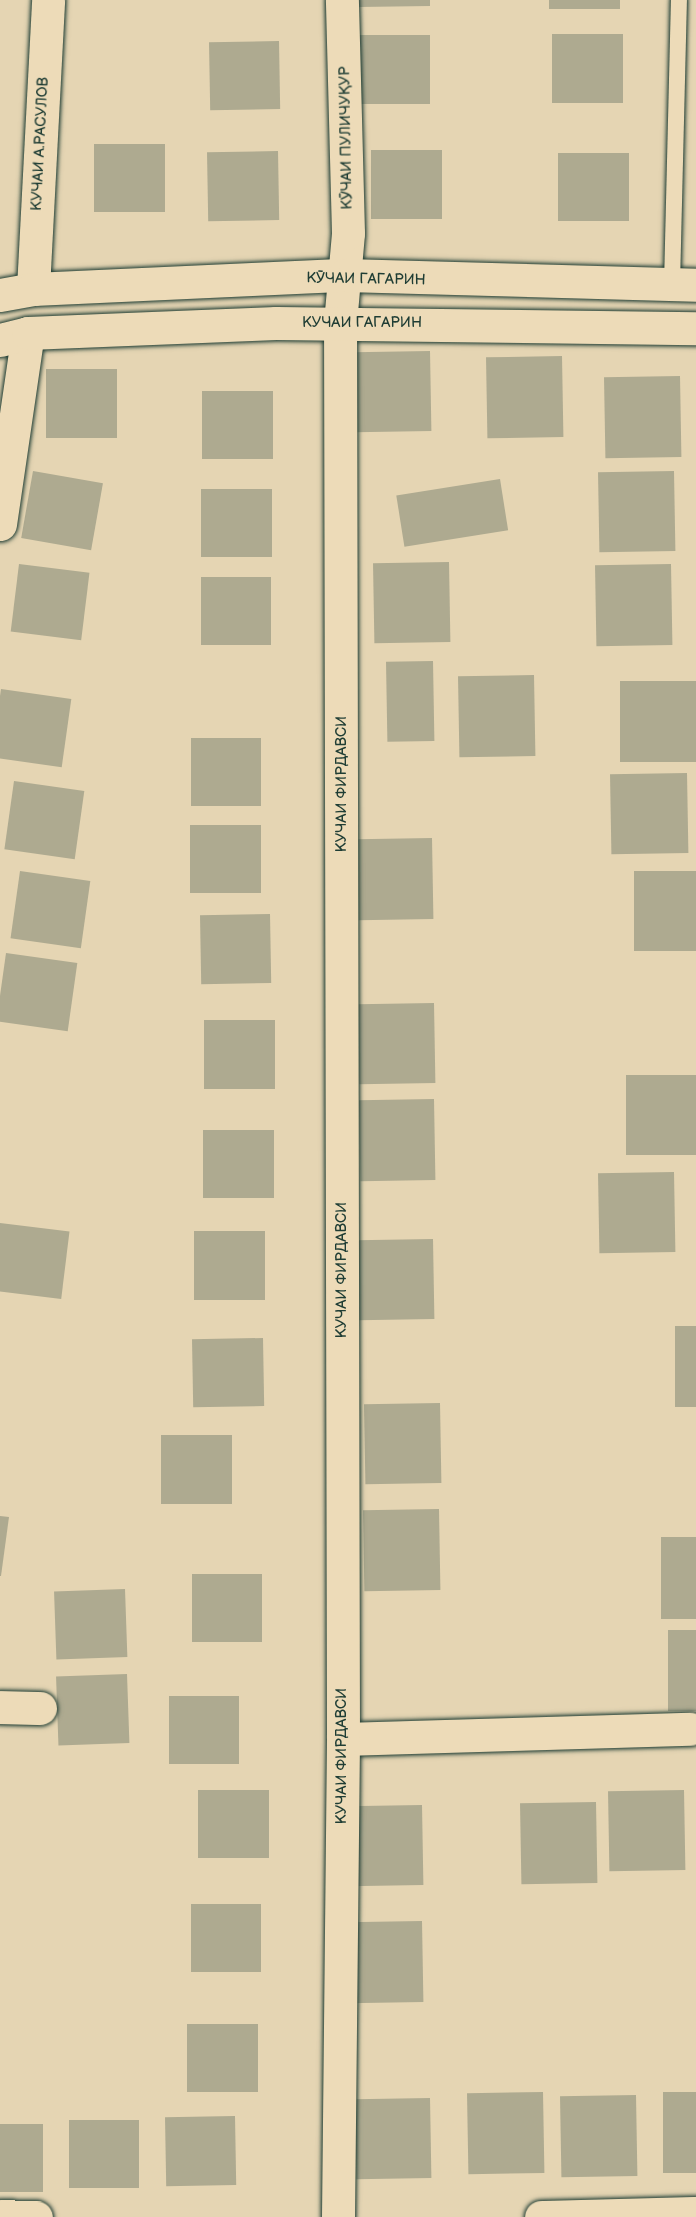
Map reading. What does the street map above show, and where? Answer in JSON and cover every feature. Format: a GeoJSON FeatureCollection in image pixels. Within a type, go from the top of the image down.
{"type":"FeatureCollection","features":[{"type":"Feature","properties":{"kind":"main road","name":"КУЧАИ А.РАСУЛОВ"},"geometry":{"type":"LineString","coordinates":[[33,289],[48,0]]}},
{"type":"Feature","properties":{"kind":"main road","name":"КӮЧАИ ПУЛИЧУҚУР"},"geometry":{"type":"LineString","coordinates":[[340,323],[348,233],[342,0]]}},
{"type":"Feature","properties":{"kind":"main road","name":"КӮЧАИ ГАГАРИН"},"geometry":{"type":"LineString","coordinates":[[0,295],[33,289],[345,276],[684,285]]}},
{"type":"Feature","properties":{"kind":"main road","name":"КУЧАИ ГАГАРИН"},"geometry":{"type":"LineString","coordinates":[[14,336],[340,323],[696,328]]}},
{"type":"Feature","properties":{"kind":"main road","name":"КУЧАИ ФИРДАВСИ"},"geometry":{"type":"LineString","coordinates":[[338,2217],[343,1739],[340,323]]}},
{"type":"Feature","properties":{"kind":"main road"},"geometry":{"type":"LineString","coordinates":[[0,524],[14,336]]}},
{"type":"Feature","properties":{"kind":"main road"},"geometry":{"type":"LineString","coordinates":[[0,1707],[40,1708]]}},
{"type":"Feature","properties":{"kind":"main road"},"geometry":{"type":"LineString","coordinates":[[343,1739],[690,1729]]}},
{"type":"Feature","properties":{"kind":"main road"},"geometry":{"type":"LineString","coordinates":[[541,2217],[696,2213]]}},
{"type":"Feature","properties":{"kind":"main road"},"geometry":{"type":"LineString","coordinates":[[0,2216],[36,2217]]}},
{"type":"Feature","properties":{"kind":"lane"},"geometry":{"type":"LineString","coordinates":[[680,0],[684,285]]}},
{"type":"Feature","properties":{"kind":"building"},"geometry":{"type":"Polygon","coordinates":[[[359,0],[430,0],[430,6],[359,7],[359,0]]]}},
{"type":"Feature","properties":{"kind":"building"},"geometry":{"type":"Polygon","coordinates":[[[549,0],[620,0],[620,9],[549,9],[549,0]]]}},
{"type":"Feature","properties":{"kind":"building"},"geometry":{"type":"Polygon","coordinates":[[[552,34],[623,34],[623,103],[552,103],[552,34]]]}},
{"type":"Feature","properties":{"kind":"building"},"geometry":{"type":"Polygon","coordinates":[[[359,35],[430,35],[430,104],[359,104],[359,35]]]}},
{"type":"Feature","properties":{"kind":"building"},"geometry":{"type":"Polygon","coordinates":[[[279,41],[280,109],[210,110],[209,42],[279,41]]]}},
{"type":"Feature","properties":{"kind":"building"},"geometry":{"type":"Polygon","coordinates":[[[94,144],[165,144],[165,212],[94,212],[94,144]]]}},
{"type":"Feature","properties":{"kind":"building"},"geometry":{"type":"Polygon","coordinates":[[[371,150],[442,150],[442,219],[371,219],[371,150]]]}},
{"type":"Feature","properties":{"kind":"building"},"geometry":{"type":"Polygon","coordinates":[[[278,151],[279,220],[208,221],[207,152],[278,151]]]}},
{"type":"Feature","properties":{"kind":"building"},"geometry":{"type":"Polygon","coordinates":[[[558,153],[629,153],[629,221],[558,221],[558,153]]]}},
{"type":"Feature","properties":{"kind":"building"},"geometry":{"type":"Polygon","coordinates":[[[430,351],[431,431],[355,432],[354,352],[430,351]]]}},
{"type":"Feature","properties":{"kind":"building"},"geometry":{"type":"Polygon","coordinates":[[[562,356],[563,437],[487,438],[486,357],[562,356]]]}},
{"type":"Feature","properties":{"kind":"building"},"geometry":{"type":"Polygon","coordinates":[[[46,369],[117,369],[117,438],[46,438],[46,369]]]}},
{"type":"Feature","properties":{"kind":"building"},"geometry":{"type":"Polygon","coordinates":[[[680,376],[681,457],[605,458],[604,377],[680,376]]]}},
{"type":"Feature","properties":{"kind":"building"},"geometry":{"type":"Polygon","coordinates":[[[202,391],[273,391],[273,459],[202,459],[202,391]]]}},
{"type":"Feature","properties":{"kind":"building"},"geometry":{"type":"Polygon","coordinates":[[[33,471],[103,483],[91,550],[21,538],[33,471]]]}},
{"type":"Feature","properties":{"kind":"building"},"geometry":{"type":"Polygon","coordinates":[[[674,471],[675,551],[599,552],[598,472],[674,471]]]}},
{"type":"Feature","properties":{"kind":"building"},"geometry":{"type":"Polygon","coordinates":[[[500,479],[508,530],[404,547],[396,495],[500,479]]]}},
{"type":"Feature","properties":{"kind":"building"},"geometry":{"type":"Polygon","coordinates":[[[201,489],[272,489],[272,557],[201,557],[201,489]]]}},
{"type":"Feature","properties":{"kind":"building"},"geometry":{"type":"Polygon","coordinates":[[[449,562],[450,642],[374,643],[373,563],[449,562]]]}},
{"type":"Feature","properties":{"kind":"building"},"geometry":{"type":"Polygon","coordinates":[[[19,564],[89,573],[81,640],[11,631],[19,564]]]}},
{"type":"Feature","properties":{"kind":"building"},"geometry":{"type":"Polygon","coordinates":[[[671,564],[672,645],[596,646],[595,565],[671,564]]]}},
{"type":"Feature","properties":{"kind":"building"},"geometry":{"type":"Polygon","coordinates":[[[201,577],[271,577],[271,645],[201,645],[201,577]]]}},
{"type":"Feature","properties":{"kind":"building"},"geometry":{"type":"Polygon","coordinates":[[[433,661],[434,741],[387,742],[386,662],[433,661]]]}},
{"type":"Feature","properties":{"kind":"building"},"geometry":{"type":"Polygon","coordinates":[[[534,675],[535,756],[459,757],[458,676],[534,675]]]}},
{"type":"Feature","properties":{"kind":"building"},"geometry":{"type":"Polygon","coordinates":[[[620,681],[696,681],[696,762],[620,762],[620,681]]]}},
{"type":"Feature","properties":{"kind":"building"},"geometry":{"type":"Polygon","coordinates":[[[1,689],[71,699],[62,767],[0,759],[1,689]]]}},
{"type":"Feature","properties":{"kind":"building"},"geometry":{"type":"Polygon","coordinates":[[[191,738],[261,738],[261,806],[191,806],[191,738]]]}},
{"type":"Feature","properties":{"kind":"building"},"geometry":{"type":"Polygon","coordinates":[[[687,773],[688,853],[611,854],[610,774],[687,773]]]}},
{"type":"Feature","properties":{"kind":"building"},"geometry":{"type":"Polygon","coordinates":[[[14,781],[84,791],[75,859],[4,849],[14,781]]]}},
{"type":"Feature","properties":{"kind":"building"},"geometry":{"type":"Polygon","coordinates":[[[190,825],[261,825],[261,893],[190,893],[190,825]]]}},
{"type":"Feature","properties":{"kind":"building"},"geometry":{"type":"Polygon","coordinates":[[[432,838],[433,919],[358,920],[357,839],[432,838]]]}},
{"type":"Feature","properties":{"kind":"building"},"geometry":{"type":"Polygon","coordinates":[[[20,871],[90,881],[81,948],[11,938],[20,871]]]}},
{"type":"Feature","properties":{"kind":"building"},"geometry":{"type":"Polygon","coordinates":[[[634,871],[696,871],[696,951],[634,951],[634,871]]]}},
{"type":"Feature","properties":{"kind":"building"},"geometry":{"type":"Polygon","coordinates":[[[270,914],[271,983],[201,984],[200,915],[270,914]]]}},
{"type":"Feature","properties":{"kind":"building"},"geometry":{"type":"Polygon","coordinates":[[[6,953],[77,963],[68,1031],[0,1022],[0,996],[6,953]]]}},
{"type":"Feature","properties":{"kind":"building"},"geometry":{"type":"Polygon","coordinates":[[[434,1003],[435,1083],[359,1084],[358,1004],[434,1003]]]}},
{"type":"Feature","properties":{"kind":"building"},"geometry":{"type":"Polygon","coordinates":[[[204,1020],[275,1020],[275,1089],[204,1089],[204,1020]]]}},
{"type":"Feature","properties":{"kind":"building"},"geometry":{"type":"Polygon","coordinates":[[[626,1075],[696,1075],[696,1155],[626,1155],[626,1075]]]}},
{"type":"Feature","properties":{"kind":"building"},"geometry":{"type":"Polygon","coordinates":[[[434,1099],[435,1180],[360,1181],[359,1100],[434,1099]]]}},
{"type":"Feature","properties":{"kind":"building"},"geometry":{"type":"Polygon","coordinates":[[[203,1130],[274,1130],[274,1198],[203,1198],[203,1130]]]}},
{"type":"Feature","properties":{"kind":"building"},"geometry":{"type":"Polygon","coordinates":[[[674,1172],[675,1252],[599,1253],[598,1173],[674,1172]]]}},
{"type":"Feature","properties":{"kind":"building"},"geometry":{"type":"Polygon","coordinates":[[[0,1223],[69,1232],[61,1299],[0,1292],[0,1223]]]}},
{"type":"Feature","properties":{"kind":"building"},"geometry":{"type":"Polygon","coordinates":[[[194,1231],[265,1231],[265,1300],[194,1300],[194,1231]]]}},
{"type":"Feature","properties":{"kind":"building"},"geometry":{"type":"Polygon","coordinates":[[[433,1239],[434,1319],[358,1320],[357,1240],[433,1239]]]}},
{"type":"Feature","properties":{"kind":"building"},"geometry":{"type":"Polygon","coordinates":[[[675,1326],[696,1326],[696,1407],[675,1407],[675,1326]]]}},
{"type":"Feature","properties":{"kind":"building"},"geometry":{"type":"Polygon","coordinates":[[[263,1338],[264,1406],[193,1407],[192,1339],[263,1338]]]}},
{"type":"Feature","properties":{"kind":"building"},"geometry":{"type":"Polygon","coordinates":[[[440,1403],[441,1483],[365,1484],[364,1404],[440,1403]]]}},
{"type":"Feature","properties":{"kind":"building"},"geometry":{"type":"Polygon","coordinates":[[[161,1435],[232,1435],[232,1504],[161,1504],[161,1435]]]}},
{"type":"Feature","properties":{"kind":"building"},"geometry":{"type":"Polygon","coordinates":[[[439,1509],[440,1590],[364,1591],[363,1510],[439,1509]]]}},
{"type":"Feature","properties":{"kind":"building"},"geometry":{"type":"Polygon","coordinates":[[[0,1516],[9,1517],[1,1576],[0,1576],[0,1516]]]}},
{"type":"Feature","properties":{"kind":"building"},"geometry":{"type":"Polygon","coordinates":[[[661,1537],[696,1537],[696,1619],[661,1619],[661,1537]]]}},
{"type":"Feature","properties":{"kind":"building"},"geometry":{"type":"Polygon","coordinates":[[[192,1574],[262,1574],[262,1642],[192,1642],[192,1574]]]}},
{"type":"Feature","properties":{"kind":"building"},"geometry":{"type":"Polygon","coordinates":[[[125,1589],[127,1657],[56,1659],[54,1591],[125,1589]]]}},
{"type":"Feature","properties":{"kind":"building"},"geometry":{"type":"Polygon","coordinates":[[[668,1630],[696,1630],[696,1711],[668,1711],[668,1630]]]}},
{"type":"Feature","properties":{"kind":"building"},"geometry":{"type":"Polygon","coordinates":[[[127,1674],[129,1743],[58,1745],[56,1676],[127,1674]]]}},
{"type":"Feature","properties":{"kind":"building"},"geometry":{"type":"Polygon","coordinates":[[[169,1696],[239,1696],[239,1764],[169,1764],[169,1696]]]}},
{"type":"Feature","properties":{"kind":"building"},"geometry":{"type":"Polygon","coordinates":[[[198,1790],[269,1790],[269,1858],[198,1858],[198,1790]]]}},
{"type":"Feature","properties":{"kind":"building"},"geometry":{"type":"Polygon","coordinates":[[[684,1790],[685,1870],[609,1871],[608,1791],[684,1790]]]}},
{"type":"Feature","properties":{"kind":"building"},"geometry":{"type":"Polygon","coordinates":[[[596,1802],[597,1883],[521,1884],[520,1803],[596,1802]]]}},
{"type":"Feature","properties":{"kind":"building"},"geometry":{"type":"Polygon","coordinates":[[[422,1805],[423,1885],[347,1886],[346,1806],[422,1805]]]}},
{"type":"Feature","properties":{"kind":"building"},"geometry":{"type":"Polygon","coordinates":[[[191,1904],[261,1904],[261,1972],[191,1972],[191,1904]]]}},
{"type":"Feature","properties":{"kind":"building"},"geometry":{"type":"Polygon","coordinates":[[[422,1921],[423,2002],[347,2003],[346,1922],[422,1921]]]}},
{"type":"Feature","properties":{"kind":"building"},"geometry":{"type":"Polygon","coordinates":[[[187,2024],[258,2024],[258,2092],[187,2092],[187,2024]]]}},
{"type":"Feature","properties":{"kind":"building"},"geometry":{"type":"Polygon","coordinates":[[[543,2092],[544,2173],[468,2174],[467,2093],[543,2092]]]}},
{"type":"Feature","properties":{"kind":"building"},"geometry":{"type":"Polygon","coordinates":[[[663,2092],[696,2092],[696,2173],[663,2173],[663,2092]]]}},
{"type":"Feature","properties":{"kind":"building"},"geometry":{"type":"Polygon","coordinates":[[[636,2095],[637,2176],[561,2177],[560,2096],[636,2095]]]}},
{"type":"Feature","properties":{"kind":"building"},"geometry":{"type":"Polygon","coordinates":[[[430,2098],[431,2178],[356,2179],[355,2099],[430,2098]]]}},
{"type":"Feature","properties":{"kind":"building"},"geometry":{"type":"Polygon","coordinates":[[[235,2116],[236,2185],[166,2186],[165,2117],[235,2116]]]}},
{"type":"Feature","properties":{"kind":"building"},"geometry":{"type":"Polygon","coordinates":[[[69,2120],[139,2120],[139,2188],[69,2188],[69,2120]]]}},
{"type":"Feature","properties":{"kind":"building"},"geometry":{"type":"Polygon","coordinates":[[[0,2124],[43,2124],[43,2192],[0,2192],[0,2124]]]}}]}
